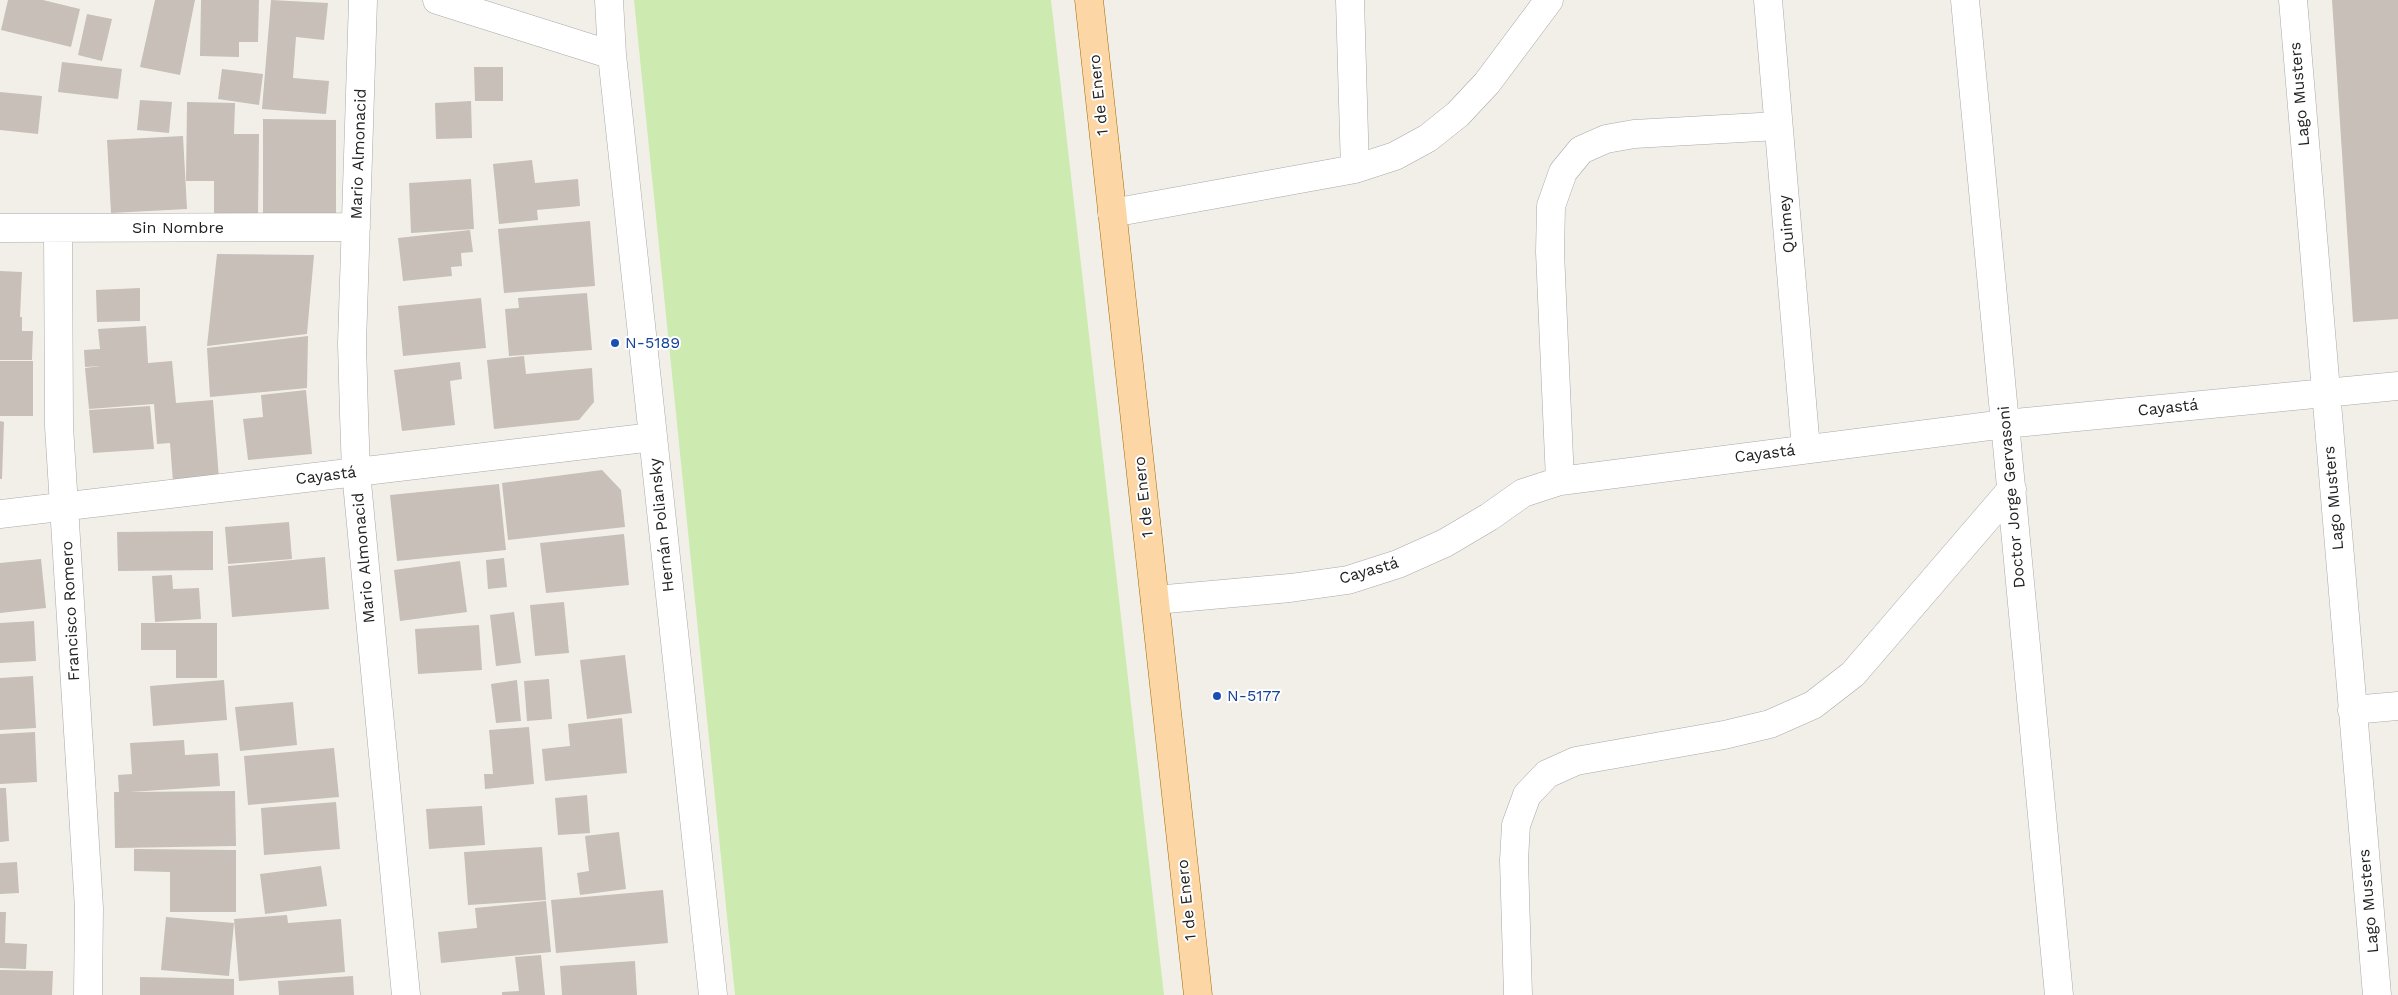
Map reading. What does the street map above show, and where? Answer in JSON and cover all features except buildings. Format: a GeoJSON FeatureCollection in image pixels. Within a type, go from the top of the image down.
{"type":"FeatureCollection","features":[{"type":"Feature","properties":{"kind":"main road","name":"1 de Enero"},"geometry":{"type":"LineString","coordinates":[[1089,0],[1198,995]]}},
{"type":"Feature","properties":{"kind":"street","name":"Mario Almonacid"},"geometry":{"type":"LineString","coordinates":[[363,0],[352,344],[356,472],[406,995]]}},
{"type":"Feature","properties":{"kind":"street"},"geometry":{"type":"LineString","coordinates":[[437,0],[612,55]]}},
{"type":"Feature","properties":{"kind":"street","name":"Hernán Poliansky"},"geometry":{"type":"LineString","coordinates":[[608,0],[612,55],[713,995]]}},
{"type":"Feature","properties":{"kind":"street"},"geometry":{"type":"LineString","coordinates":[[1350,0],[1355,169]]}},
{"type":"Feature","properties":{"kind":"street"},"geometry":{"type":"LineString","coordinates":[[1112,213],[1355,169],[1395,156],[1428,138],[1458,114],[1488,83],[1550,0]]}},
{"type":"Feature","properties":{"kind":"street","name":"Quimey"},"geometry":{"type":"LineString","coordinates":[[1768,0],[1806,449]]}},
{"type":"Feature","properties":{"kind":"street","name":"Doctor Jorge Gervasoni"},"geometry":{"type":"LineString","coordinates":[[1965,0],[2059,995]]}},
{"type":"Feature","properties":{"kind":"street","name":"Lago Musters"},"geometry":{"type":"LineString","coordinates":[[2292,0],[2377,995]]}},
{"type":"Feature","properties":{"kind":"street"},"geometry":{"type":"LineString","coordinates":[[1560,481],[1550,252],[1551,206],[1563,172],[1581,150],[1606,139],[1634,134],[1778,126]]}},
{"type":"Feature","properties":{"kind":"street","name":"Sin Nombre"},"geometry":{"type":"LineString","coordinates":[[0,228],[356,228]]}},
{"type":"Feature","properties":{"kind":"street","name":"Francisco Romero"},"geometry":{"type":"LineString","coordinates":[[58,228],[59,426],[88,908],[88,995]]}},
{"type":"Feature","properties":{"kind":"street","name":"Cayastá"},"geometry":{"type":"LineString","coordinates":[[1155,600],[1290,588],[1348,580],[1398,564],[1445,543],[1489,517],[1524,493],[1560,481],[2005,424],[2398,386]]}},
{"type":"Feature","properties":{"kind":"street","name":"Cayastá"},"geometry":{"type":"LineString","coordinates":[[0,514],[653,438]]}},
{"type":"Feature","properties":{"kind":"street"},"geometry":{"type":"LineString","coordinates":[[1518,995],[1514,860],[1516,825],[1527,795],[1547,774],[1576,761],[1724,735],[1770,724],[1813,705],[1853,674],[2012,489]]}},
{"type":"Feature","properties":{"kind":"street"},"geometry":{"type":"LineString","coordinates":[[2352,710],[2398,706]]}},
{"type":"Feature","properties":{"kind":"green space"},"geometry":{"type":"Polygon","coordinates":[[[634,0],[1051,0],[1164,995],[735,995],[634,0]]]}},
{"type":"Feature","properties":{"kind":"place","name":"N-5189"},"geometry":{"type":"Point","coordinates":[615,343]}},
{"type":"Feature","properties":{"kind":"place","name":"N-5177"},"geometry":{"type":"Point","coordinates":[1217,696]}}]}
